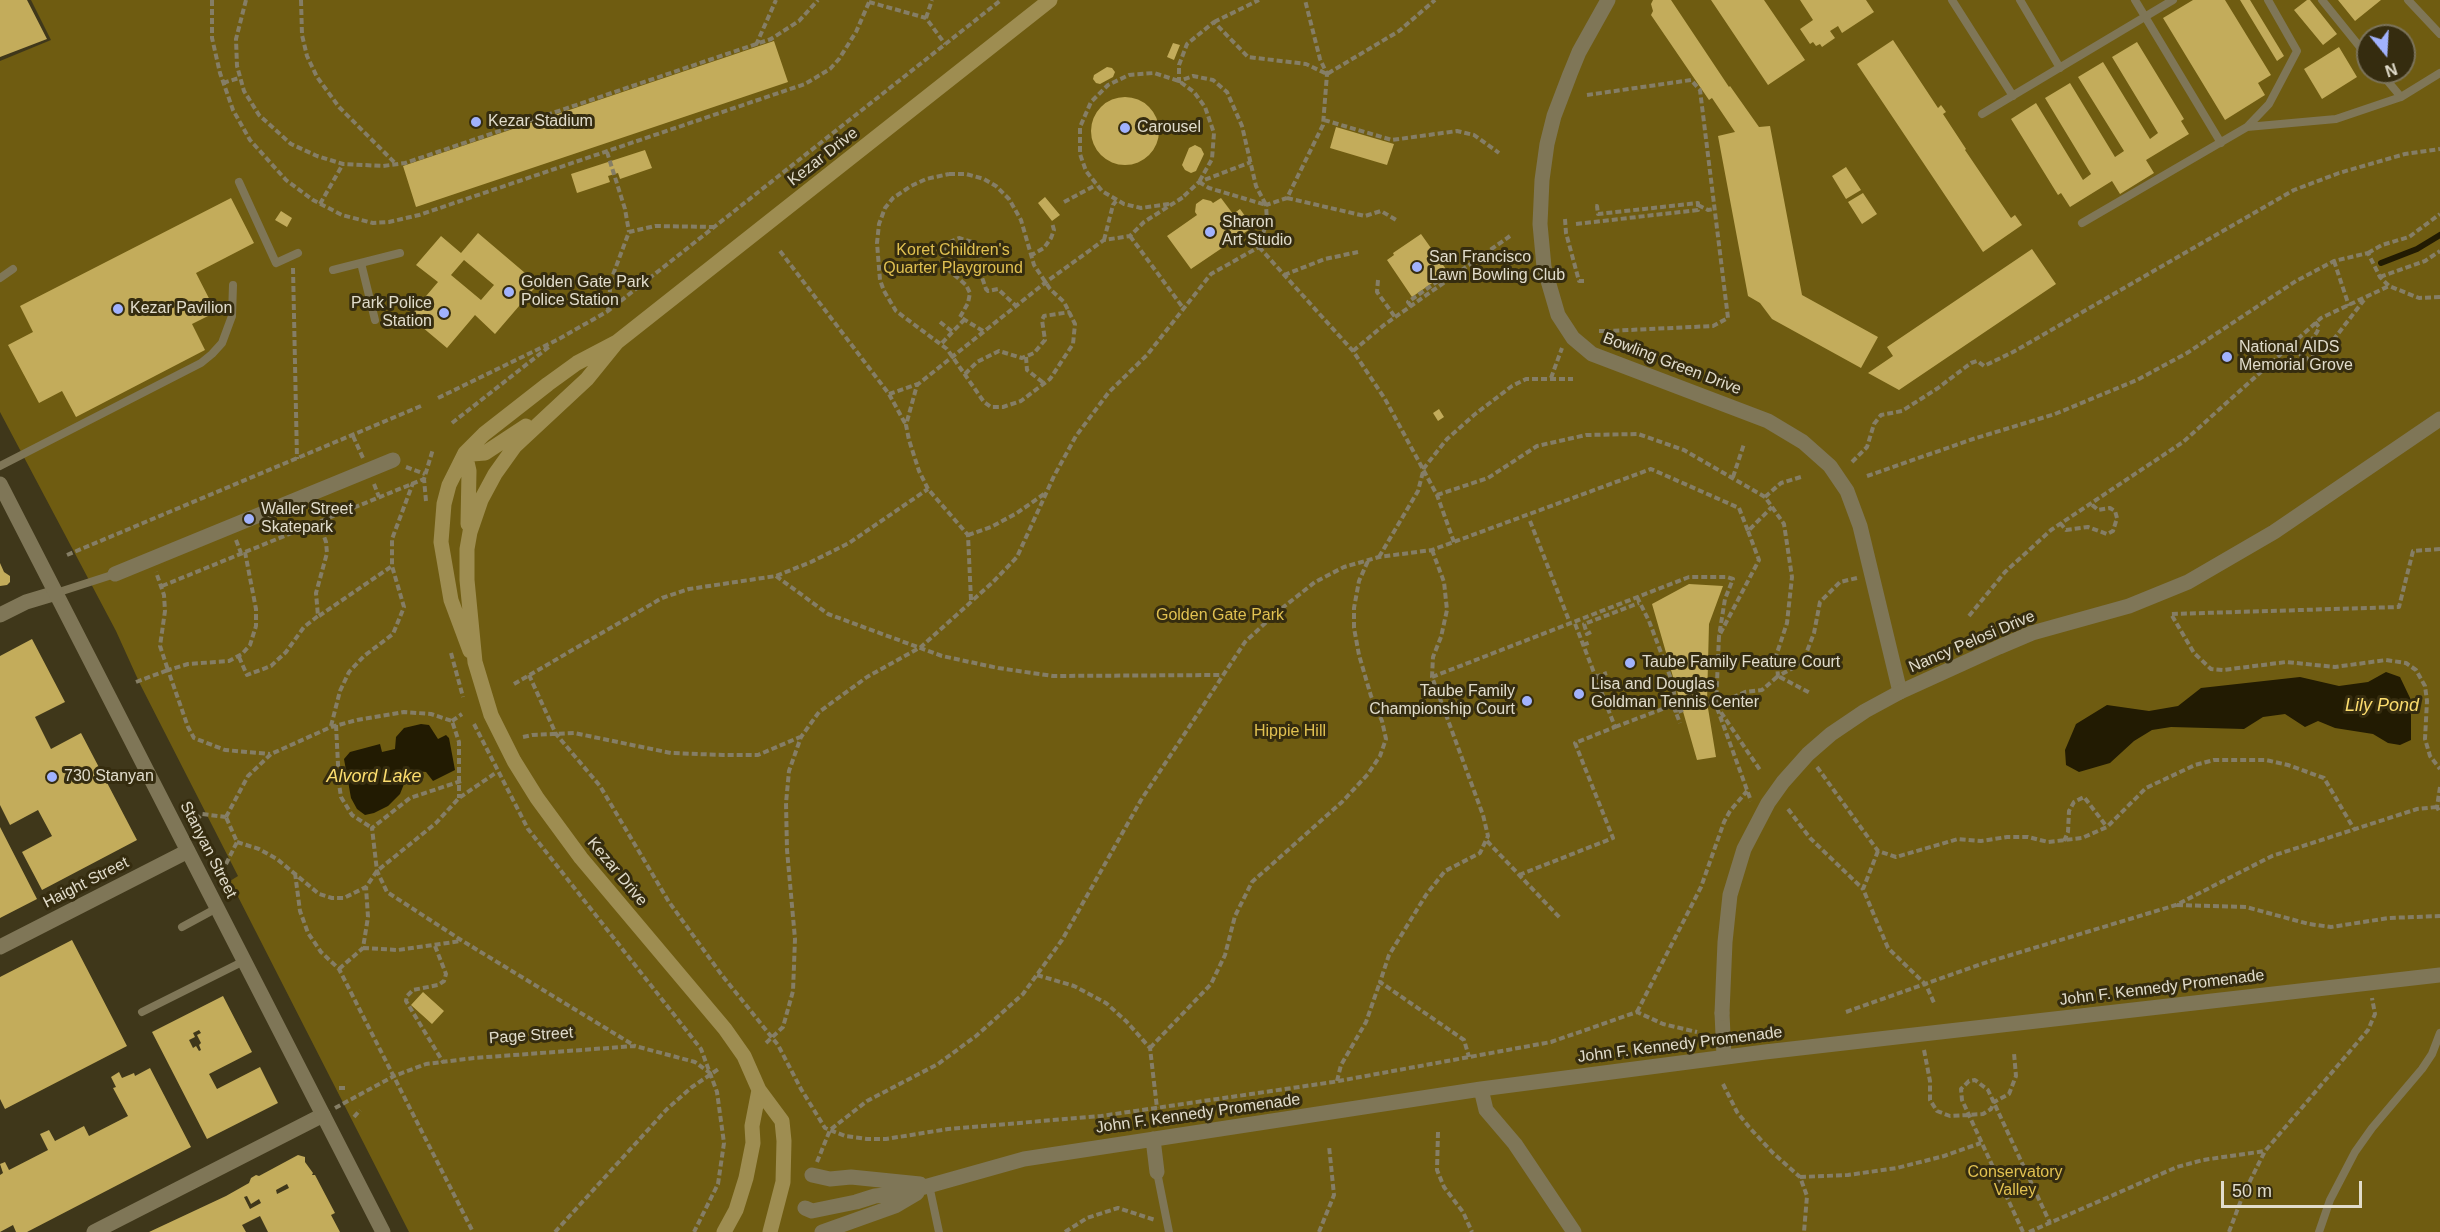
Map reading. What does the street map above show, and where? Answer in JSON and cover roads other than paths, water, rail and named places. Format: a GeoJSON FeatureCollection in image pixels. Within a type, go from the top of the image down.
{"type":"FeatureCollection","features":[{"type":"Feature","properties":{"kind":"main road","name":"Kezar Drive"},"geometry":{"type":"LineString","coordinates":[[475,662],[463,636],[451,600],[441,542],[444,504],[449,485],[465,453],[484,434],[548,384],[577,363],[617,342],[1050,0]]}},
{"type":"Feature","properties":{"kind":"main road","name":"Kezar Drive"},"geometry":{"type":"LineString","coordinates":[[617,342],[587,379],[515,446],[495,474],[475,515],[467,549],[467,580],[475,662],[492,715],[514,760],[549,816],[581,858],[725,1029],[744,1056],[759,1090],[782,1121],[783,1182],[770,1232]]}},
{"type":"Feature","properties":{"kind":"main road"},"geometry":{"type":"LineString","coordinates":[[467,549],[469,471],[465,453],[485,453],[559,404]]}},
{"type":"Feature","properties":{"kind":"main road"},"geometry":{"type":"LineString","coordinates":[[724,1232],[736,1210],[746,1178],[753,1143],[752,1126],[759,1090]]}},
{"type":"Feature","properties":{"kind":"street","name":"Bowling Green Drive"},"geometry":{"type":"LineString","coordinates":[[1608,0],[1579,52],[1554,116],[1547,144],[1542,180],[1540,224],[1544,267],[1558,315],[1573,338],[1592,354],[1768,421],[1787,431],[1820,456],[1839,479],[1850,500],[1873,575],[1900,692]]}},
{"type":"Feature","properties":{"kind":"street","name":"Nancy Pelosi Drive"},"geometry":{"type":"LineString","coordinates":[[1724,1057],[1722,1013],[1725,942],[1730,895],[1744,849],[1768,803],[1808,754],[1848,722],[1900,692],[2032,633],[2129,606],[2188,582],[2274,532],[2440,419]]}},
{"type":"Feature","properties":{"kind":"street"},"geometry":{"type":"LineString","coordinates":[[115,574],[393,460]]}},
{"type":"Feature","properties":{"kind":"street","name":"Stanyan Street"},"geometry":{"type":"LineString","coordinates":[[0,484],[383,1232]]}},
{"type":"Feature","properties":{"kind":"street"},"geometry":{"type":"LineString","coordinates":[[0,615],[26,602],[56,593]]}},
{"type":"Feature","properties":{"kind":"street","name":"Haight Street"},"geometry":{"type":"LineString","coordinates":[[0,947],[188,851]]}},
{"type":"Feature","properties":{"kind":"street","name":"John F. Kennedy Promenade"},"geometry":{"type":"LineString","coordinates":[[804,1208],[812,1210],[903,1192],[1024,1159],[1481,1089],[1724,1057],[2440,975]]}},
{"type":"Feature","properties":{"kind":"street"},"geometry":{"type":"LineString","coordinates":[[1481,1089],[1486,1110],[1515,1144],[1574,1232]]}},
{"type":"Feature","properties":{"kind":"street"},"geometry":{"type":"LineString","coordinates":[[94,1232],[323,1114]]}},
{"type":"Feature","properties":{"kind":"street"},"geometry":{"type":"LineString","coordinates":[[1153,1139],[1157,1173]]}},
{"type":"Feature","properties":{"kind":"street","name":"John F. Kennedy Promenade"},"geometry":{"type":"LineString","coordinates":[[814,1168],[830,1179],[851,1177],[929,1185]]}},
{"type":"Feature","properties":{"kind":"street"},"geometry":{"type":"LineString","coordinates":[[888,1219],[906,1210],[929,1185]]}},
{"type":"Feature","properties":{"kind":"street","name":"John F. Kennedy Promenade"},"geometry":{"type":"LineString","coordinates":[[822,1232],[903,1203],[929,1185]]}},
{"type":"Feature","properties":{"kind":"lane"},"geometry":{"type":"LineString","coordinates":[[1952,0],[2013,96]]}},
{"type":"Feature","properties":{"kind":"lane"},"geometry":{"type":"LineString","coordinates":[[2020,0],[2060,68]]}},
{"type":"Feature","properties":{"kind":"lane"},"geometry":{"type":"LineString","coordinates":[[2135,0],[2222,142]]}},
{"type":"Feature","properties":{"kind":"lane"},"geometry":{"type":"LineString","coordinates":[[1982,114],[2173,0]]}},
{"type":"Feature","properties":{"kind":"lane"},"geometry":{"type":"LineString","coordinates":[[2082,223],[2247,127],[2269,104],[2297,51],[2268,0]]}},
{"type":"Feature","properties":{"kind":"lane"},"geometry":{"type":"LineString","coordinates":[[2322,0],[2356,42]]}},
{"type":"Feature","properties":{"kind":"lane"},"geometry":{"type":"LineString","coordinates":[[2408,0],[2440,34]]}},
{"type":"Feature","properties":{"kind":"lane"},"geometry":{"type":"LineString","coordinates":[[2247,127],[2336,119],[2401,97],[2440,73]]}},
{"type":"Feature","properties":{"kind":"lane"},"geometry":{"type":"LineString","coordinates":[[2390,84],[2401,97]]}},
{"type":"Feature","properties":{"kind":"lane"},"geometry":{"type":"LineString","coordinates":[[239,182],[276,263],[295,254]]}},
{"type":"Feature","properties":{"kind":"lane"},"geometry":{"type":"LineString","coordinates":[[333,270],[400,253]]}},
{"type":"Feature","properties":{"kind":"lane"},"geometry":{"type":"LineString","coordinates":[[361,263],[375,320]]}},
{"type":"Feature","properties":{"kind":"lane"},"geometry":{"type":"LineString","coordinates":[[0,273],[13,269],[0,278]]}},
{"type":"Feature","properties":{"kind":"lane"},"geometry":{"type":"LineString","coordinates":[[0,466],[190,368],[212,354],[222,342],[232,316],[233,285]]}},
{"type":"Feature","properties":{"kind":"lane"},"geometry":{"type":"LineString","coordinates":[[56,593],[115,574]]}},
{"type":"Feature","properties":{"kind":"lane"},"geometry":{"type":"LineString","coordinates":[[182,927],[217,908]]}},
{"type":"Feature","properties":{"kind":"lane"},"geometry":{"type":"LineString","coordinates":[[142,1012],[244,961]]}},
{"type":"Feature","properties":{"kind":"lane"},"geometry":{"type":"LineString","coordinates":[[2319,1232],[2330,1200],[2355,1152],[2422,1069],[2432,1054],[2440,1033]]}},
{"type":"Feature","properties":{"kind":"lane"},"geometry":{"type":"LineString","coordinates":[[1157,1173],[1168,1228]]}},
{"type":"Feature","properties":{"kind":"lane"},"geometry":{"type":"LineString","coordinates":[[929,1185],[939,1232]]}},
{"type":"Feature","properties":{"kind":"water","name":"Lily Pond"},"geometry":{"type":"Polygon","coordinates":[[[2386,672],[2400,677],[2411,700],[2411,740],[2400,745],[2388,743],[2373,734],[2335,728],[2318,721],[2305,727],[2285,714],[2263,717],[2244,729],[2171,727],[2152,730],[2134,741],[2110,763],[2079,772],[2066,765],[2065,750],[2076,724],[2107,705],[2149,711],[2178,706],[2201,688],[2300,677],[2339,686],[2368,682],[2386,672]]]}},
{"type":"Feature","properties":{"kind":"water","name":"Alvord Lake"},"geometry":{"type":"Polygon","coordinates":[[[421,724],[429,725],[438,739],[446,735],[449,738],[455,770],[433,781],[426,772],[413,771],[400,794],[388,806],[365,815],[357,809],[351,798],[344,759],[350,752],[380,744],[382,752],[395,749],[396,737],[404,728],[421,724]]]}},
{"type":"Feature","properties":{"kind":"waterway"},"geometry":{"type":"LineString","coordinates":[[2381,263],[2417,249],[2440,235]]}},
{"type":"Feature","properties":{"kind":"place","name":"Kezar Stadium"},"geometry":{"type":"Point","coordinates":[476,122]}},
{"type":"Feature","properties":{"kind":"place","name":"Carousel"},"geometry":{"type":"Point","coordinates":[1125,128]}},
{"type":"Feature","properties":{"kind":"place","name":"Sharon Art Studio"},"geometry":{"type":"Point","coordinates":[1210,232]}},
{"type":"Feature","properties":{"kind":"place","name":"San Francisco Lawn Bowling Club"},"geometry":{"type":"Point","coordinates":[1417,267]}},
{"type":"Feature","properties":{"kind":"place","name":"Golden Gate Park Police Station"},"geometry":{"type":"Point","coordinates":[509,292]}},
{"type":"Feature","properties":{"kind":"place","name":"Kezar Pavilion"},"geometry":{"type":"Point","coordinates":[118,309]}},
{"type":"Feature","properties":{"kind":"place","name":"Park Police Station"},"geometry":{"type":"Point","coordinates":[444,313]}},
{"type":"Feature","properties":{"kind":"place","name":"National AIDS Memorial Grove"},"geometry":{"type":"Point","coordinates":[2227,357]}},
{"type":"Feature","properties":{"kind":"place","name":"Waller Street Skatepark"},"geometry":{"type":"Point","coordinates":[249,519]}},
{"type":"Feature","properties":{"kind":"place","name":"Taube Family Feature Court"},"geometry":{"type":"Point","coordinates":[1630,663]}},
{"type":"Feature","properties":{"kind":"place","name":"Lisa and Douglas Goldman Tennis Center"},"geometry":{"type":"Point","coordinates":[1579,694]}},
{"type":"Feature","properties":{"kind":"place","name":"Taube Family Championship Court"},"geometry":{"type":"Point","coordinates":[1527,701]}},
{"type":"Feature","properties":{"kind":"place","name":"730 Stanyan"},"geometry":{"type":"Point","coordinates":[52,777]}},
{"type":"Feature","properties":{"kind":"park label","name":"Koret Children's Quarter Playground"},"geometry":{"type":"Point","coordinates":[953,260]}},
{"type":"Feature","properties":{"kind":"park label","name":"Golden Gate Park"},"geometry":{"type":"Point","coordinates":[1220,616]}},
{"type":"Feature","properties":{"kind":"park label","name":"Hippie Hill"},"geometry":{"type":"Point","coordinates":[1290,732]}},
{"type":"Feature","properties":{"kind":"park label","name":"Conservatory Valley"},"geometry":{"type":"Point","coordinates":[2015,1182]}}]}
